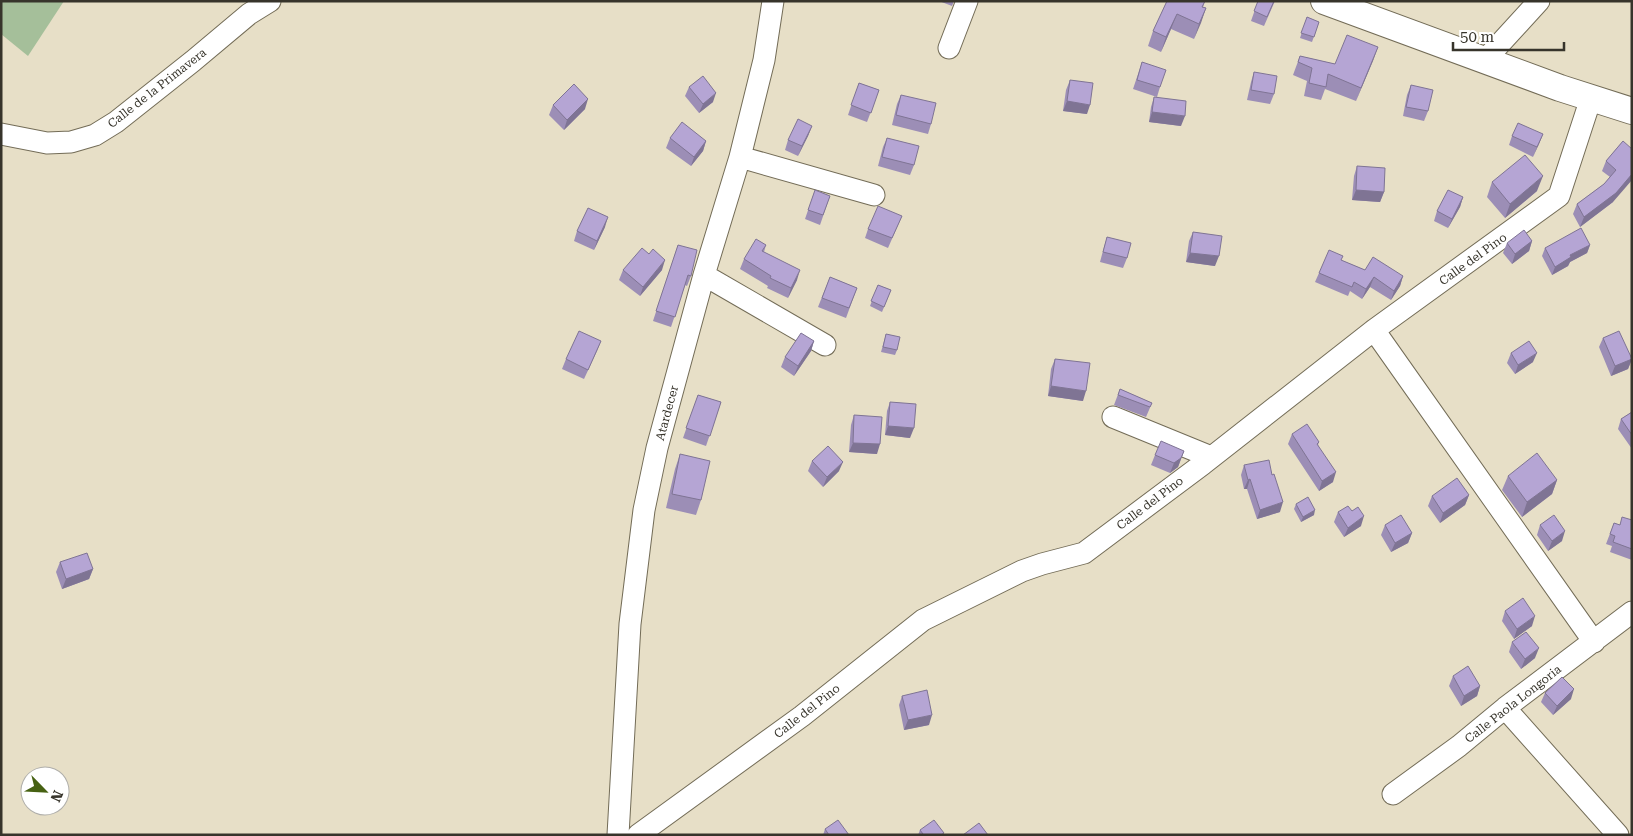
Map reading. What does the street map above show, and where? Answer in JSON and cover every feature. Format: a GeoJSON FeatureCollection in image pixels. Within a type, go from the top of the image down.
{"type":"FeatureCollection","features":[{"type":"Feature","properties":{"kind":"main road"},"geometry":{"type":"LineString","coordinates":[[1324,1],[1591,98],[1632,111]]}},
{"type":"Feature","properties":{"kind":"street","name":"Calle de la Primavera"},"geometry":{"type":"LineString","coordinates":[[1,134],[47,143],[71,142],[95,135],[106,129],[249,14],[270,1]]}},
{"type":"Feature","properties":{"kind":"street","name":"Atardecer"},"geometry":{"type":"LineString","coordinates":[[618,835],[630,624],[644,510],[657,448],[704,275],[740,157],[764,60],[773,1]]}},
{"type":"Feature","properties":{"kind":"street"},"geometry":{"type":"LineString","coordinates":[[949,48],[967,1]]}},
{"type":"Feature","properties":{"kind":"street"},"geometry":{"type":"LineString","coordinates":[[1485,60],[1539,1]]}},
{"type":"Feature","properties":{"kind":"street","name":"Calle del Pino"},"geometry":{"type":"LineString","coordinates":[[638,835],[802,716],[923,620],[1022,571],[1084,553],[1374,330],[1559,196],[1591,98]]}},
{"type":"Feature","properties":{"kind":"street"},"geometry":{"type":"LineString","coordinates":[[740,157],[874,195]]}},
{"type":"Feature","properties":{"kind":"street"},"geometry":{"type":"LineString","coordinates":[[704,275],[825,345]]}},
{"type":"Feature","properties":{"kind":"street"},"geometry":{"type":"LineString","coordinates":[[1374,330],[1594,642]]}},
{"type":"Feature","properties":{"kind":"street"},"geometry":{"type":"LineString","coordinates":[[1113,418],[1211,457]]}},
{"type":"Feature","properties":{"kind":"street","name":"Calle Paola Longoria"},"geometry":{"type":"LineString","coordinates":[[1393,794],[1459,746],[1505,708],[1632,612]]}},
{"type":"Feature","properties":{"kind":"street"},"geometry":{"type":"LineString","coordinates":[[1505,708],[1618,835]]}},
{"type":"Feature","properties":{"kind":"green space"},"geometry":{"type":"Polygon","coordinates":[[[1,1],[64,1],[28,56],[1,34],[1,1]]]}},
{"type":"Feature","properties":{"kind":"building"},"geometry":{"type":"Polygon","coordinates":[[[1167,1],[1205,1],[1202,7],[1206,8],[1199,24],[1177,14],[1166,37],[1153,31],[1167,1]]]}},
{"type":"Feature","properties":{"kind":"building"},"geometry":{"type":"Polygon","coordinates":[[[1258,1],[1274,1],[1267,17],[1254,11],[1258,1]]]}},
{"type":"Feature","properties":{"kind":"building"},"geometry":{"type":"Polygon","coordinates":[[[1307,17],[1319,22],[1314,37],[1301,33],[1307,17]]]}},
{"type":"Feature","properties":{"kind":"building"},"geometry":{"type":"Polygon","coordinates":[[[1347,35],[1378,47],[1361,88],[1328,74],[1326,87],[1309,83],[1312,68],[1298,62],[1300,56],[1335,64],[1347,35]]]}},
{"type":"Feature","properties":{"kind":"building"},"geometry":{"type":"Polygon","coordinates":[[[1142,62],[1166,70],[1160,87],[1137,80],[1142,62]]]}},
{"type":"Feature","properties":{"kind":"building"},"geometry":{"type":"Polygon","coordinates":[[[1254,72],[1277,76],[1274,94],[1251,90],[1254,72]]]}},
{"type":"Feature","properties":{"kind":"building"},"geometry":{"type":"Polygon","coordinates":[[[703,76],[716,93],[703,104],[689,87],[703,76]]]}},
{"type":"Feature","properties":{"kind":"building"},"geometry":{"type":"Polygon","coordinates":[[[1070,80],[1093,83],[1090,105],[1067,101],[1070,80]]]}},
{"type":"Feature","properties":{"kind":"building"},"geometry":{"type":"Polygon","coordinates":[[[859,83],[879,90],[871,113],[851,105],[859,83]]]}},
{"type":"Feature","properties":{"kind":"building"},"geometry":{"type":"Polygon","coordinates":[[[574,84],[588,99],[567,120],[553,105],[574,84]]]}},
{"type":"Feature","properties":{"kind":"building"},"geometry":{"type":"Polygon","coordinates":[[[1411,85],[1433,90],[1428,111],[1406,107],[1411,85]]]}},
{"type":"Feature","properties":{"kind":"building"},"geometry":{"type":"Polygon","coordinates":[[[901,95],[936,103],[931,124],[896,115],[901,95]]]}},
{"type":"Feature","properties":{"kind":"building"},"geometry":{"type":"Polygon","coordinates":[[[1154,97],[1186,101],[1185,116],[1152,112],[1154,97]]]}},
{"type":"Feature","properties":{"kind":"building"},"geometry":{"type":"Polygon","coordinates":[[[798,119],[812,126],[802,146],[788,140],[798,119]]]}},
{"type":"Feature","properties":{"kind":"building"},"geometry":{"type":"Polygon","coordinates":[[[682,122],[706,141],[694,157],[670,138],[682,122]]]}},
{"type":"Feature","properties":{"kind":"building"},"geometry":{"type":"Polygon","coordinates":[[[1518,123],[1543,134],[1537,147],[1512,136],[1518,123]]]}},
{"type":"Feature","properties":{"kind":"building"},"geometry":{"type":"Polygon","coordinates":[[[887,138],[919,146],[914,165],[882,157],[887,138]]]}},
{"type":"Feature","properties":{"kind":"building"},"geometry":{"type":"Polygon","coordinates":[[[1623,141],[1632,149],[1632,174],[1616,193],[1584,217],[1577,204],[1604,184],[1616,170],[1606,161],[1623,141]]]}},
{"type":"Feature","properties":{"kind":"building"},"geometry":{"type":"Polygon","coordinates":[[[1525,155],[1543,176],[1510,204],[1492,182],[1525,155]]]}},
{"type":"Feature","properties":{"kind":"building"},"geometry":{"type":"Polygon","coordinates":[[[1357,166],[1385,168],[1384,192],[1356,190],[1357,166]]]}},
{"type":"Feature","properties":{"kind":"building"},"geometry":{"type":"Polygon","coordinates":[[[815,190],[830,196],[823,215],[808,210],[815,190]]]}},
{"type":"Feature","properties":{"kind":"building"},"geometry":{"type":"Polygon","coordinates":[[[1448,190],[1463,197],[1452,219],[1437,211],[1448,190]]]}},
{"type":"Feature","properties":{"kind":"building"},"geometry":{"type":"Polygon","coordinates":[[[878,206],[902,216],[892,238],[868,229],[878,206]]]}},
{"type":"Feature","properties":{"kind":"building"},"geometry":{"type":"Polygon","coordinates":[[[588,208],[608,217],[597,241],[577,231],[588,208]]]}},
{"type":"Feature","properties":{"kind":"building"},"geometry":{"type":"Polygon","coordinates":[[[1581,228],[1590,245],[1570,255],[1571,257],[1555,267],[1545,248],[1581,228]]]}},
{"type":"Feature","properties":{"kind":"building"},"geometry":{"type":"Polygon","coordinates":[[[1524,230],[1532,241],[1515,254],[1507,243],[1524,230]]]}},
{"type":"Feature","properties":{"kind":"building"},"geometry":{"type":"Polygon","coordinates":[[[1193,232],[1222,236],[1219,256],[1190,253],[1193,232]]]}},
{"type":"Feature","properties":{"kind":"building"},"geometry":{"type":"Polygon","coordinates":[[[1107,237],[1131,243],[1127,258],[1103,252],[1107,237]]]}},
{"type":"Feature","properties":{"kind":"building"},"geometry":{"type":"Polygon","coordinates":[[[756,239],[766,245],[762,251],[800,270],[791,288],[770,278],[771,276],[744,259],[756,239]]]}},
{"type":"Feature","properties":{"kind":"building"},"geometry":{"type":"Polygon","coordinates":[[[678,245],[697,250],[691,276],[688,275],[675,317],[656,311],[678,245]]]}},
{"type":"Feature","properties":{"kind":"building"},"geometry":{"type":"Polygon","coordinates":[[[642,248],[649,254],[653,249],[665,260],[643,287],[623,270],[642,248]]]}},
{"type":"Feature","properties":{"kind":"building"},"geometry":{"type":"Polygon","coordinates":[[[1329,250],[1343,256],[1341,260],[1365,270],[1373,257],[1403,276],[1394,291],[1374,277],[1366,289],[1354,282],[1352,287],[1319,273],[1329,250]]]}},
{"type":"Feature","properties":{"kind":"building"},"geometry":{"type":"Polygon","coordinates":[[[830,277],[857,288],[849,308],[822,298],[830,277]]]}},
{"type":"Feature","properties":{"kind":"building"},"geometry":{"type":"Polygon","coordinates":[[[878,285],[891,290],[884,307],[871,301],[878,285]]]}},
{"type":"Feature","properties":{"kind":"building"},"geometry":{"type":"Polygon","coordinates":[[[579,331],[601,341],[588,370],[566,359],[579,331]]]}},
{"type":"Feature","properties":{"kind":"building"},"geometry":{"type":"Polygon","coordinates":[[[1619,331],[1632,359],[1615,366],[1603,338],[1619,331]]]}},
{"type":"Feature","properties":{"kind":"building"},"geometry":{"type":"Polygon","coordinates":[[[801,333],[814,341],[798,366],[785,357],[801,333]]]}},
{"type":"Feature","properties":{"kind":"building"},"geometry":{"type":"Polygon","coordinates":[[[886,334],[900,337],[897,350],[883,347],[886,334]]]}},
{"type":"Feature","properties":{"kind":"building"},"geometry":{"type":"Polygon","coordinates":[[[1529,341],[1537,353],[1518,365],[1511,353],[1529,341]]]}},
{"type":"Feature","properties":{"kind":"building"},"geometry":{"type":"Polygon","coordinates":[[[1055,359],[1090,363],[1086,391],[1051,386],[1055,359]]]}},
{"type":"Feature","properties":{"kind":"building"},"geometry":{"type":"Polygon","coordinates":[[[1120,389],[1152,403],[1150,407],[1118,395],[1120,389]]]}},
{"type":"Feature","properties":{"kind":"building"},"geometry":{"type":"Polygon","coordinates":[[[698,395],[721,402],[710,436],[686,428],[698,395]]]}},
{"type":"Feature","properties":{"kind":"building"},"geometry":{"type":"Polygon","coordinates":[[[890,402],[916,404],[914,428],[888,426],[890,402]]]}},
{"type":"Feature","properties":{"kind":"building"},"geometry":{"type":"Polygon","coordinates":[[[1632,412],[1632,435],[1621,419],[1632,412]]]}},
{"type":"Feature","properties":{"kind":"building"},"geometry":{"type":"Polygon","coordinates":[[[854,415],[882,417],[880,444],[853,443],[854,415]]]}},
{"type":"Feature","properties":{"kind":"building"},"geometry":{"type":"Polygon","coordinates":[[[1307,424],[1319,442],[1317,444],[1336,472],[1322,481],[1292,434],[1307,424]]]}},
{"type":"Feature","properties":{"kind":"building"},"geometry":{"type":"Polygon","coordinates":[[[1161,441],[1184,451],[1181,458],[1174,463],[1155,455],[1161,441]]]}},
{"type":"Feature","properties":{"kind":"building"},"geometry":{"type":"Polygon","coordinates":[[[828,446],[843,462],[827,477],[812,461],[828,446]]]}},
{"type":"Feature","properties":{"kind":"building"},"geometry":{"type":"Polygon","coordinates":[[[1537,453],[1557,480],[1527,502],[1508,476],[1537,453]]]}},
{"type":"Feature","properties":{"kind":"building"},"geometry":{"type":"Polygon","coordinates":[[[680,454],[710,461],[701,500],[672,494],[680,454]]]}},
{"type":"Feature","properties":{"kind":"building"},"geometry":{"type":"Polygon","coordinates":[[[1269,460],[1272,475],[1274,474],[1283,502],[1260,510],[1244,465],[1269,460]]]}},
{"type":"Feature","properties":{"kind":"building"},"geometry":{"type":"Polygon","coordinates":[[[1457,478],[1469,495],[1443,513],[1432,496],[1457,478]]]}},
{"type":"Feature","properties":{"kind":"building"},"geometry":{"type":"Polygon","coordinates":[[[1308,497],[1315,510],[1303,517],[1296,504],[1308,497]]]}},
{"type":"Feature","properties":{"kind":"building"},"geometry":{"type":"Polygon","coordinates":[[[1348,506],[1352,511],[1358,507],[1364,516],[1348,528],[1338,512],[1348,506]]]}},
{"type":"Feature","properties":{"kind":"building"},"geometry":{"type":"Polygon","coordinates":[[[1401,515],[1412,533],[1395,543],[1385,525],[1401,515]]]}},
{"type":"Feature","properties":{"kind":"building"},"geometry":{"type":"Polygon","coordinates":[[[1554,515],[1565,531],[1552,541],[1540,525],[1554,515]]]}},
{"type":"Feature","properties":{"kind":"building"},"geometry":{"type":"Polygon","coordinates":[[[1622,517],[1632,520],[1632,549],[1613,542],[1615,536],[1610,534],[1614,523],[1620,525],[1622,517]]]}},
{"type":"Feature","properties":{"kind":"building"},"geometry":{"type":"Polygon","coordinates":[[[87,553],[93,569],[66,579],[60,562],[87,553]]]}},
{"type":"Feature","properties":{"kind":"building"},"geometry":{"type":"Polygon","coordinates":[[[1523,598],[1535,616],[1517,629],[1505,611],[1523,598]]]}},
{"type":"Feature","properties":{"kind":"building"},"geometry":{"type":"Polygon","coordinates":[[[1526,632],[1539,648],[1525,659],[1512,642],[1526,632]]]}},
{"type":"Feature","properties":{"kind":"building"},"geometry":{"type":"Polygon","coordinates":[[[1468,666],[1480,686],[1464,696],[1453,676],[1468,666]]]}},
{"type":"Feature","properties":{"kind":"building"},"geometry":{"type":"Polygon","coordinates":[[[1562,677],[1574,689],[1557,706],[1545,693],[1562,677]]]}},
{"type":"Feature","properties":{"kind":"building"},"geometry":{"type":"Polygon","coordinates":[[[927,690],[932,715],[908,720],[902,696],[927,690]]]}},
{"type":"Feature","properties":{"kind":"building"},"geometry":{"type":"Polygon","coordinates":[[[838,820],[849,835],[829,835],[825,829],[838,820]]]}},
{"type":"Feature","properties":{"kind":"building"},"geometry":{"type":"Polygon","coordinates":[[[934,820],[944,833],[941,835],[922,835],[920,830],[934,820]]]}},
{"type":"Feature","properties":{"kind":"building"},"geometry":{"type":"Polygon","coordinates":[[[979,823],[988,835],[963,835],[979,823]]]}}]}
